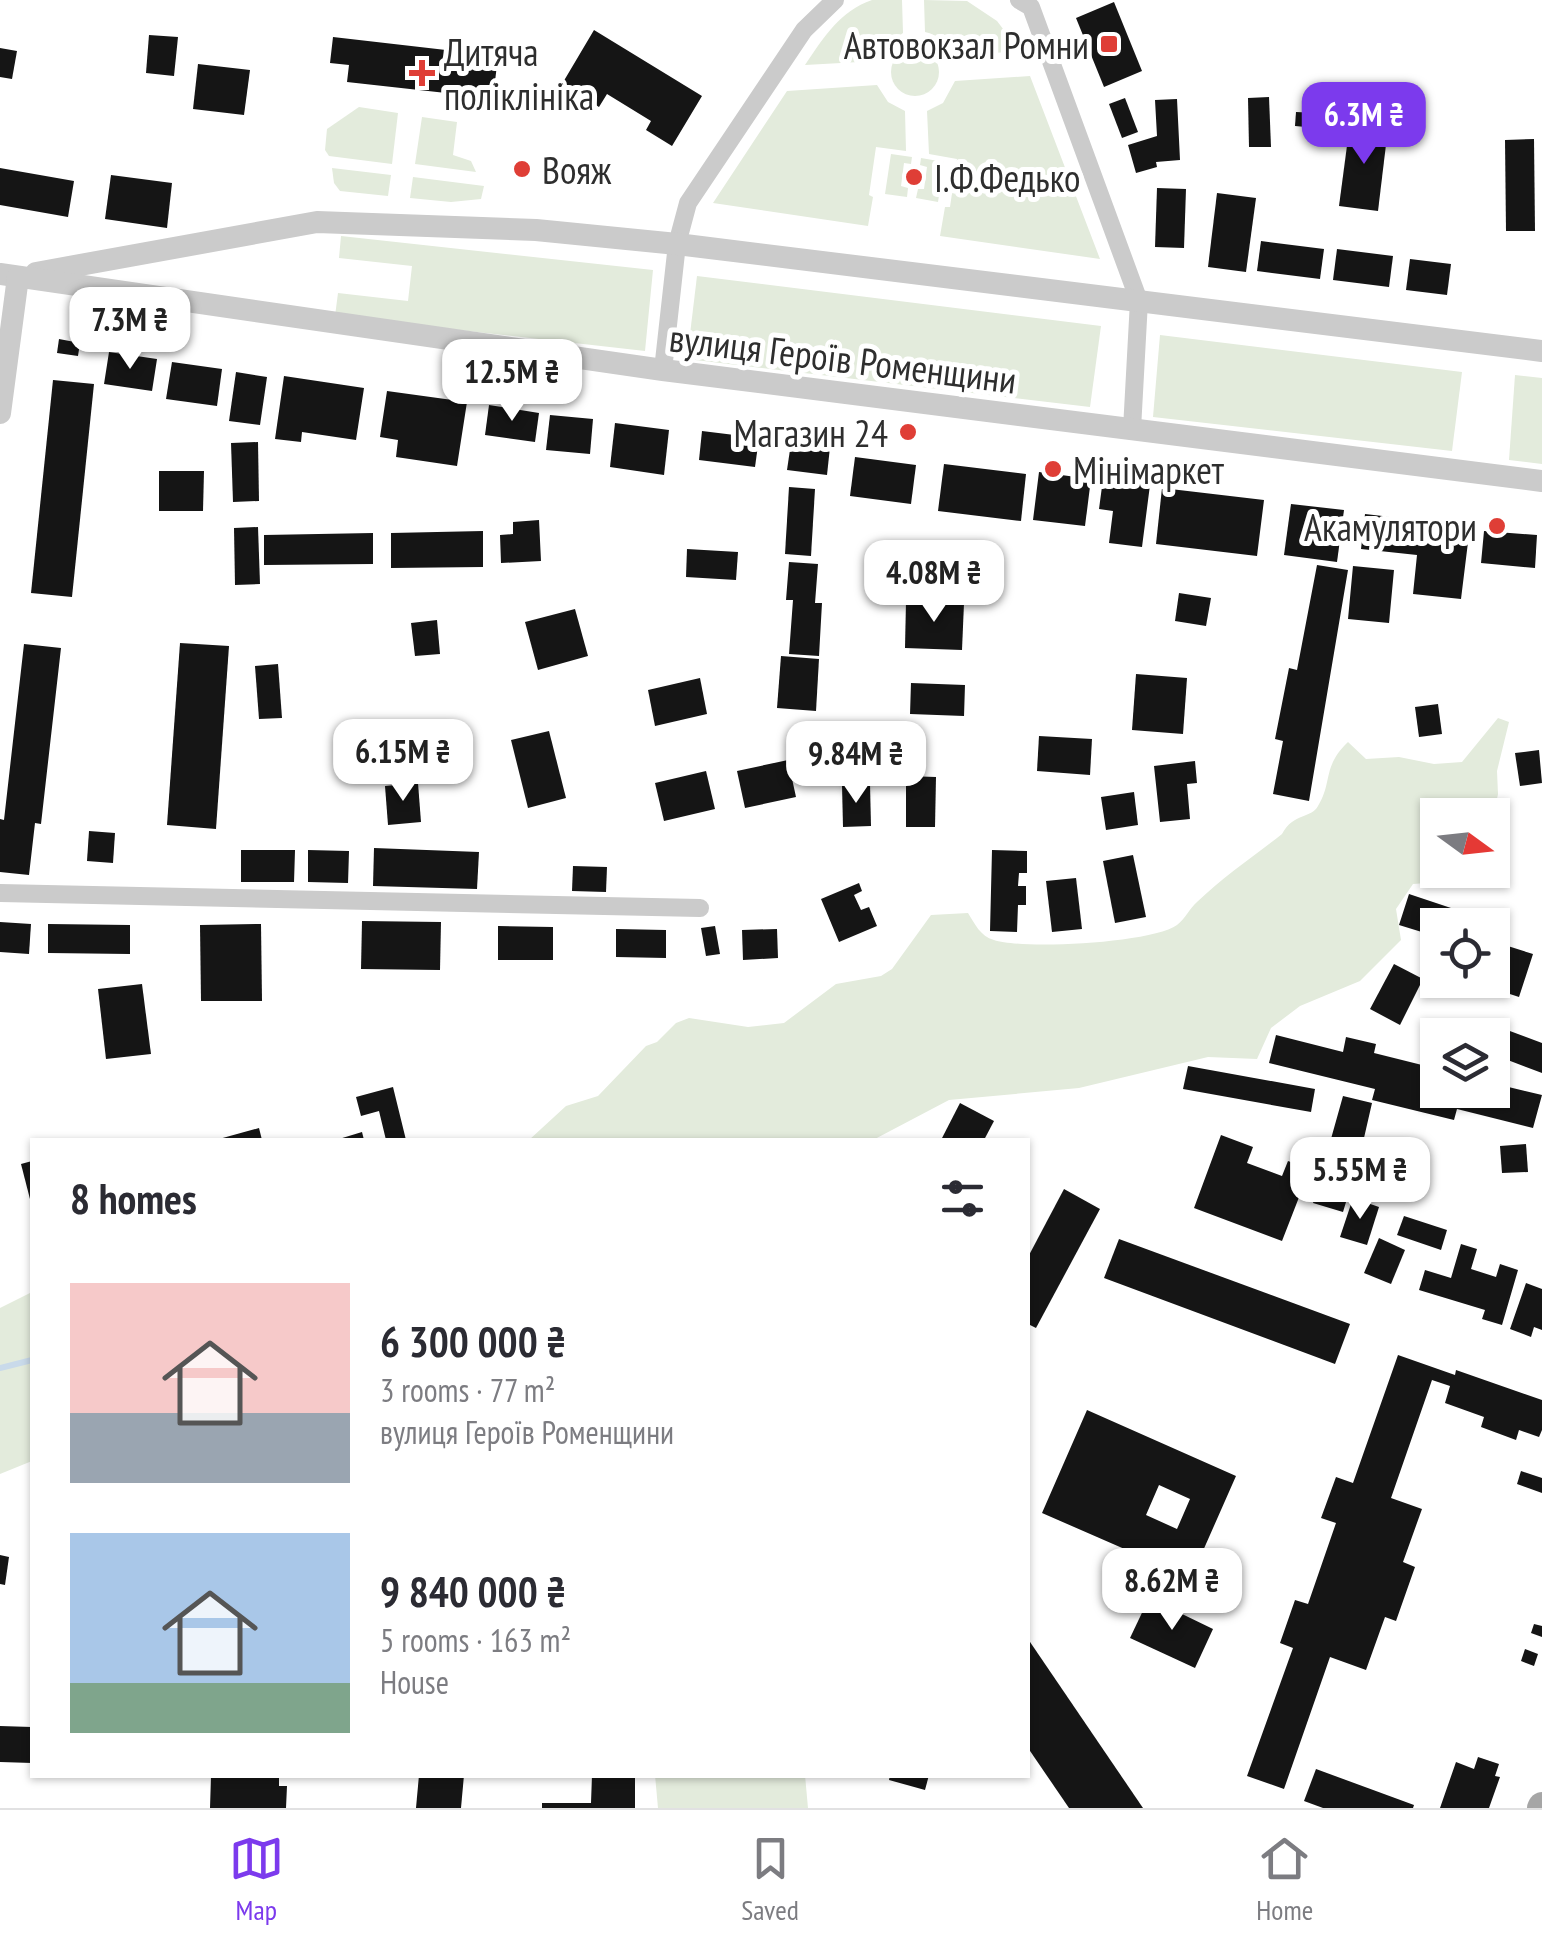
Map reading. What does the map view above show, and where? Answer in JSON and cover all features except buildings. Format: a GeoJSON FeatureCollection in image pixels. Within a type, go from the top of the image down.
{"type":"FeatureCollection","features":[{"type":"Feature","properties":{"kind":"street"},"geometry":{"type":"LineString","coordinates":[[663,370],[676,244],[688,203],[804,30],[835,0]]}},
{"type":"Feature","properties":{"kind":"street"},"geometry":{"type":"LineString","coordinates":[[1020,0],[1031,6],[1139,302],[1132,429]]}},
{"type":"Feature","properties":{"kind":"street"},"geometry":{"type":"LineString","coordinates":[[9,275],[317,222],[536,230],[1542,350]]}},
{"type":"Feature","properties":{"kind":"street"},"geometry":{"type":"LineString","coordinates":[[0,298],[9,275]]}},
{"type":"Feature","properties":{"kind":"street"},"geometry":{"type":"LineString","coordinates":[[0,413],[9,275]]}},
{"type":"Feature","properties":{"kind":"street","name":"вулиця Героїв Роменщини"},"geometry":{"type":"LineString","coordinates":[[9,275],[663,370],[1542,480]]}},
{"type":"Feature","properties":{"kind":"street"},"geometry":{"type":"LineString","coordinates":[[0,894],[700,908]]}},
{"type":"Feature","properties":{"kind":"green space"},"geometry":{"type":"Polygon","coordinates":[[[872,0],[902,0],[903,33],[882,48],[877,61],[805,65],[841,18],[872,0]]]}},
{"type":"Feature","properties":{"kind":"green space"},"geometry":{"type":"Polygon","coordinates":[[[924,0],[967,1],[997,21],[1020,51],[952,56],[942,40],[925,32],[924,0]]]}},
{"type":"Feature","properties":{"kind":"green space"},"geometry":{"type":"Polygon","coordinates":[[[915,48],[932,55],[939,72],[932,89],[915,96],[898,89],[891,72],[898,55],[915,48]]]}},
{"type":"Feature","properties":{"kind":"green space"},"geometry":{"type":"Polygon","coordinates":[[[1030,76],[1100,259],[940,236],[945,207],[950,207],[957,159],[929,154],[927,111],[943,103],[955,81],[1030,76]]]}},
{"type":"Feature","properties":{"kind":"green space"},"geometry":{"type":"Polygon","coordinates":[[[877,85],[888,102],[905,111],[906,151],[876,147],[868,226],[713,203],[787,91],[877,85]]]}},
{"type":"Feature","properties":{"kind":"green space"},"geometry":{"type":"Polygon","coordinates":[[[359,107],[398,113],[392,164],[329,156],[325,150],[327,129],[359,107]]]}},
{"type":"Feature","properties":{"kind":"green space"},"geometry":{"type":"Polygon","coordinates":[[[422,117],[457,122],[453,155],[471,161],[476,172],[415,164],[422,117]]]}},
{"type":"Feature","properties":{"kind":"green space"},"geometry":{"type":"Polygon","coordinates":[[[891,154],[912,157],[911,164],[904,163],[901,186],[908,188],[907,197],[885,194],[891,154]]]}},
{"type":"Feature","properties":{"kind":"green space"},"geometry":{"type":"Polygon","coordinates":[[[921,158],[944,162],[938,202],[916,198],[918,189],[924,189],[927,167],[920,165],[921,158]]]}},
{"type":"Feature","properties":{"kind":"green space"},"geometry":{"type":"Polygon","coordinates":[[[332,168],[391,175],[388,196],[340,191],[334,183],[332,168]]]}},
{"type":"Feature","properties":{"kind":"green space"},"geometry":{"type":"Polygon","coordinates":[[[413,177],[484,186],[481,199],[451,202],[410,198],[413,177]]]}},
{"type":"Feature","properties":{"kind":"green space"},"geometry":{"type":"Polygon","coordinates":[[[341,236],[653,270],[645,351],[335,316],[338,293],[408,301],[412,266],[339,258],[341,236]]]}},
{"type":"Feature","properties":{"kind":"green space"},"geometry":{"type":"Polygon","coordinates":[[[697,276],[1101,326],[1090,407],[687,359],[697,276]]]}},
{"type":"Feature","properties":{"kind":"green space"},"geometry":{"type":"Polygon","coordinates":[[[1160,335],[1462,372],[1452,451],[1153,417],[1160,335]]]}},
{"type":"Feature","properties":{"kind":"green space"},"geometry":{"type":"Polygon","coordinates":[[[1515,375],[1542,378],[1542,464],[1509,460],[1515,375]]]}},
{"type":"Feature","properties":{"kind":"green space"},"geometry":{"type":"Polygon","coordinates":[[[1498,718],[1509,722],[1497,771],[1497,798],[1420,798],[1420,883],[1413,884],[1396,909],[1401,940],[1360,981],[1300,1006],[1271,1028],[1257,1059],[1208,1057],[1079,1088],[949,1100],[877,1138],[531,1138],[566,1106],[598,1096],[646,1046],[657,1042],[676,1023],[689,1018],[748,1027],[784,1023],[836,984],[881,976],[892,969],[931,915],[968,913],[985,936],[1031,944],[1116,940],[1177,925],[1194,904],[1228,875],[1292,822],[1315,810],[1334,759],[1348,742],[1366,759],[1399,757],[1434,764],[1462,762],[1498,718]]]}},
{"type":"Feature","properties":{"kind":"green space"},"geometry":{"type":"Polygon","coordinates":[[[30,1293],[30,1462],[0,1474],[0,1308],[30,1293]]]}},
{"type":"Feature","properties":{"kind":"green space"},"geometry":{"type":"Polygon","coordinates":[[[655,1778],[805,1778],[808,1808],[658,1808],[655,1778]]]}},
{"type":"Feature","properties":{"kind":"waterway"},"geometry":{"type":"LineString","coordinates":[[0,1368],[30,1360]]}},
{"type":"Feature","properties":{"kind":"place","name":"Автовокзал Ромни"},"geometry":{"type":"Point","coordinates":[1109,44]}},
{"type":"Feature","properties":{"kind":"place","name":"Дитяча поліклініка"},"geometry":{"type":"Point","coordinates":[422,73]}},
{"type":"Feature","properties":{"kind":"place","name":"Вояж"},"geometry":{"type":"Point","coordinates":[522,169]}},
{"type":"Feature","properties":{"kind":"place","name":"І.Ф.Федько"},"geometry":{"type":"Point","coordinates":[914,177]}},
{"type":"Feature","properties":{"kind":"place","name":"Магазин 24"},"geometry":{"type":"Point","coordinates":[908,432]}},
{"type":"Feature","properties":{"kind":"place","name":"Мінімаркет"},"geometry":{"type":"Point","coordinates":[1053,469]}},
{"type":"Feature","properties":{"kind":"place","name":"Акамулятори"},"geometry":{"type":"Point","coordinates":[1497,526]}}]}
